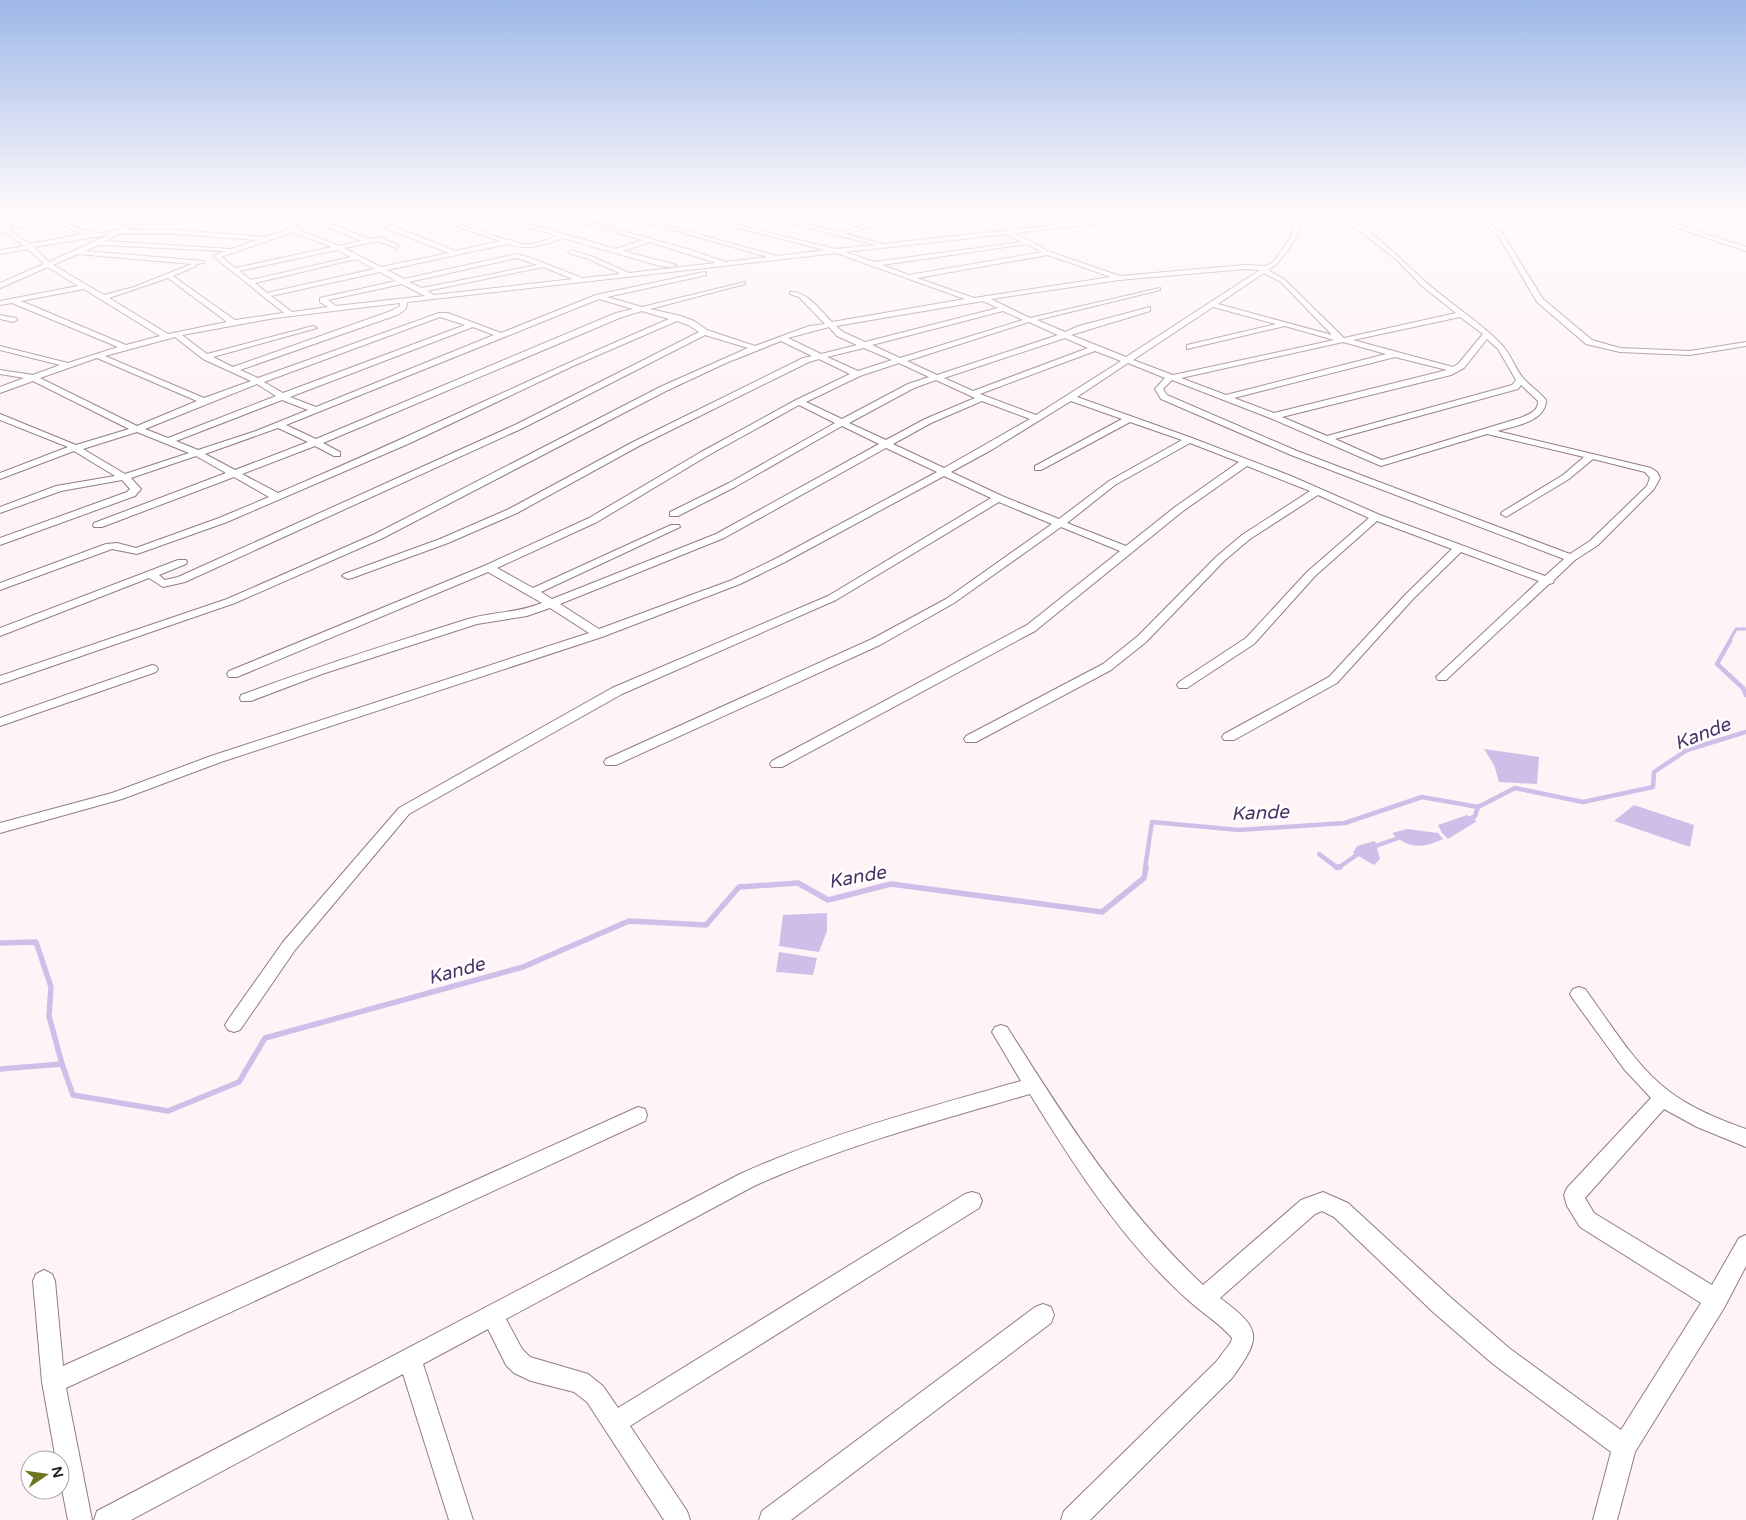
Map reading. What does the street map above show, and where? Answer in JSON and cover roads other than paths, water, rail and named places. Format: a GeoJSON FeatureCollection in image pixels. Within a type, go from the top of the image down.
{"type":"FeatureCollection","features":[{"type":"Feature","properties":{"kind":"street"},"geometry":{"type":"LineString","coordinates":[[1,284],[11,289]]}},
{"type":"Feature","properties":{"kind":"street"},"geometry":{"type":"LineString","coordinates":[[78,284],[166,336]]}},
{"type":"Feature","properties":{"kind":"street"},"geometry":{"type":"LineString","coordinates":[[103,298],[145,284]]}},
{"type":"Feature","properties":{"kind":"street"},"geometry":{"type":"LineString","coordinates":[[181,284],[234,323]]}},
{"type":"Feature","properties":{"kind":"street"},"geometry":{"type":"LineString","coordinates":[[253,284],[290,314]]}},
{"type":"Feature","properties":{"kind":"street"},"geometry":{"type":"LineString","coordinates":[[266,294],[312,284]]}},
{"type":"Feature","properties":{"kind":"street"},"geometry":{"type":"LineString","coordinates":[[334,308],[323,300],[389,284]]}},
{"type":"Feature","properties":{"kind":"street"},"geometry":{"type":"LineString","coordinates":[[407,284],[434,298]]}},
{"type":"Feature","properties":{"kind":"street"},"geometry":{"type":"LineString","coordinates":[[420,291],[454,284]]}},
{"type":"Feature","properties":{"kind":"street"},"geometry":{"type":"LineString","coordinates":[[0,390],[68,365],[125,347],[176,334],[334,308],[550,284]]}},
{"type":"Feature","properties":{"kind":"street"},"geometry":{"type":"LineString","coordinates":[[0,510],[60,488],[124,477],[198,453],[316,410],[599,298],[664,284]]}},
{"type":"Feature","properties":{"kind":"street"},"geometry":{"type":"LineString","coordinates":[[98,525],[315,443],[619,315],[739,284]]}},
{"type":"Feature","properties":{"kind":"street"},"geometry":{"type":"LineString","coordinates":[[929,284],[974,300]]}},
{"type":"Feature","properties":{"kind":"street"},"geometry":{"type":"LineString","coordinates":[[0,680],[231,601],[380,536],[663,389],[754,348],[781,338],[812,328],[985,298],[1080,284]]}},
{"type":"Feature","properties":{"kind":"street"},"geometry":{"type":"LineString","coordinates":[[232,674],[488,568],[592,520],[650,485],[799,402],[857,374],[1029,320],[1158,290],[1139,284]]}},
{"type":"Feature","properties":{"kind":"street"},"geometry":{"type":"LineString","coordinates":[[0,828],[117,796],[216,759],[598,634],[736,582],[781,560],[944,472],[1070,398],[1242,284]]}},
{"type":"Feature","properties":{"kind":"street"},"geometry":{"type":"LineString","coordinates":[[1286,284],[1342,339]]}},
{"type":"Feature","properties":{"kind":"street"},"geometry":{"type":"LineString","coordinates":[[985,298],[1004,309],[1095,348],[1169,378],[1273,416],[1384,463],[1524,420],[1537,414],[1542,407],[1542,400],[1520,380],[1500,348],[1487,334],[1423,284]]}},
{"type":"Feature","properties":{"kind":"street"},"geometry":{"type":"LineString","coordinates":[[1530,284],[1540,300],[1589,342],[1620,350],[1690,353],[1746,344]]}},
{"type":"Feature","properties":{"kind":"street"},"geometry":{"type":"LineString","coordinates":[[0,303],[16,297],[26,298],[83,287]]}},
{"type":"Feature","properties":{"kind":"street"},"geometry":{"type":"LineString","coordinates":[[792,292],[801,296],[840,334],[972,394],[1036,418]]}},
{"type":"Feature","properties":{"kind":"street"},"geometry":{"type":"LineString","coordinates":[[16,297],[125,347]]}},
{"type":"Feature","properties":{"kind":"street"},"geometry":{"type":"LineString","coordinates":[[599,298],[691,322],[704,332],[754,348]]}},
{"type":"Feature","properties":{"kind":"street"},"geometry":{"type":"LineString","coordinates":[[232,370],[394,313],[403,307],[404,301]]}},
{"type":"Feature","properties":{"kind":"street"},"geometry":{"type":"LineString","coordinates":[[1211,304],[1454,370]]}},
{"type":"Feature","properties":{"kind":"street"},"geometry":{"type":"LineString","coordinates":[[348,576],[444,541],[513,511],[636,444],[817,355],[1004,309]]}},
{"type":"Feature","properties":{"kind":"street"},"geometry":{"type":"LineString","coordinates":[[674,514],[732,484],[796,446],[911,386],[1082,328],[1146,309]]}},
{"type":"Feature","properties":{"kind":"street"},"geometry":{"type":"LineString","coordinates":[[1462,314],[1169,378],[1159,389],[1164,398],[1294,453],[1571,558]]}},
{"type":"Feature","properties":{"kind":"street"},"geometry":{"type":"LineString","coordinates":[[0,476],[75,448],[138,429],[204,401],[439,315],[445,315],[502,335]]}},
{"type":"Feature","properties":{"kind":"street"},"geometry":{"type":"LineString","coordinates":[[0,317],[13,320]]}},
{"type":"Feature","properties":{"kind":"street"},"geometry":{"type":"LineString","coordinates":[[0,587],[110,546],[118,545],[130,552],[142,549],[277,497],[405,442],[570,364],[678,318]]}},
{"type":"Feature","properties":{"kind":"street"},"geometry":{"type":"LineString","coordinates":[[1190,347],[1285,324]]}},
{"type":"Feature","properties":{"kind":"street"},"geometry":{"type":"LineString","coordinates":[[169,441],[391,354],[472,325]]}},
{"type":"Feature","properties":{"kind":"street"},"geometry":{"type":"LineString","coordinates":[[206,357],[313,328]]}},
{"type":"Feature","properties":{"kind":"street"},"geometry":{"type":"LineString","coordinates":[[151,574],[163,584],[181,580],[520,426],[704,332]]}},
{"type":"Feature","properties":{"kind":"street"},"geometry":{"type":"LineString","coordinates":[[176,334],[206,357],[259,382],[283,397],[316,410]]}},
{"type":"Feature","properties":{"kind":"street"},"geometry":{"type":"LineString","coordinates":[[1273,416],[1448,373],[1461,366],[1487,334]]}},
{"type":"Feature","properties":{"kind":"street"},"geometry":{"type":"LineString","coordinates":[[781,338],[857,374]]}},
{"type":"Feature","properties":{"kind":"street"},"geometry":{"type":"LineString","coordinates":[[0,348],[68,365]]}},
{"type":"Feature","properties":{"kind":"street"},"geometry":{"type":"LineString","coordinates":[[972,394],[1095,348]]}},
{"type":"Feature","properties":{"kind":"street"},"geometry":{"type":"LineString","coordinates":[[1224,398],[1397,354]]}},
{"type":"Feature","properties":{"kind":"street"},"geometry":{"type":"LineString","coordinates":[[99,356],[204,401]]}},
{"type":"Feature","properties":{"kind":"street"},"geometry":{"type":"LineString","coordinates":[[0,372],[32,378],[138,429],[198,453],[277,497]]}},
{"type":"Feature","properties":{"kind":"street"},"geometry":{"type":"LineString","coordinates":[[1327,439],[1515,387],[1520,380]]}},
{"type":"Feature","properties":{"kind":"street"},"geometry":{"type":"LineString","coordinates":[[246,698],[318,671],[457,627],[482,620],[519,615],[720,536],[928,421],[982,398]]}},
{"type":"Feature","properties":{"kind":"street"},"geometry":{"type":"LineString","coordinates":[[1070,398],[1189,440],[1376,516],[1549,581]]}},
{"type":"Feature","properties":{"kind":"street"},"geometry":{"type":"LineString","coordinates":[[799,402],[998,498],[1128,551]]}},
{"type":"Feature","properties":{"kind":"street"},"geometry":{"type":"LineString","coordinates":[[0,417],[67,443],[124,477],[136,488],[131,494],[0,542]]}},
{"type":"Feature","properties":{"kind":"street"},"geometry":{"type":"LineString","coordinates":[[1038,468],[1129,419]]}},
{"type":"Feature","properties":{"kind":"street"},"geometry":{"type":"LineString","coordinates":[[277,425],[300,434],[337,454]]}},
{"type":"Feature","properties":{"kind":"street"},"geometry":{"type":"LineString","coordinates":[[1442,677],[1549,581],[1571,558],[1594,543],[1651,487],[1655,478],[1654,474],[1648,470],[1592,455],[1485,431]]}},
{"type":"Feature","properties":{"kind":"street"},"geometry":{"type":"LineString","coordinates":[[611,762],[876,642],[950,602],[1060,524],[1112,484],[1189,440]]}},
{"type":"Feature","properties":{"kind":"street"},"geometry":{"type":"LineString","coordinates":[[1506,514],[1566,477],[1592,455]]}},
{"type":"Feature","properties":{"kind":"street"},"geometry":{"type":"LineString","coordinates":[[777,764],[1031,628],[1179,509],[1246,462]]}},
{"type":"Feature","properties":{"kind":"street"},"geometry":{"type":"LineString","coordinates":[[971,739],[1107,668],[1142,639],[1220,559],[1246,537],[1317,491]]}},
{"type":"Feature","properties":{"kind":"street"},"geometry":{"type":"LineString","coordinates":[[234,1025],[289,946],[362,857],[404,811],[617,690],[832,598],[998,498]]}},
{"type":"Feature","properties":{"kind":"street"},"geometry":{"type":"LineString","coordinates":[[1183,685],[1250,641],[1311,574],[1376,516]]}},
{"type":"Feature","properties":{"kind":"street"},"geometry":{"type":"LineString","coordinates":[[534,592],[675,527]]}},
{"type":"Feature","properties":{"kind":"street"},"geometry":{"type":"LineString","coordinates":[[1229,737],[1334,680],[1409,597],[1460,547]]}},
{"type":"Feature","properties":{"kind":"street"},"geometry":{"type":"LineString","coordinates":[[0,632],[182,562]]}},
{"type":"Feature","properties":{"kind":"street"},"geometry":{"type":"LineString","coordinates":[[488,568],[534,592],[598,634]]}},
{"type":"Feature","properties":{"kind":"street"},"geometry":{"type":"LineString","coordinates":[[0,722],[152,669]]}},
{"type":"Feature","properties":{"kind":"street"},"geometry":{"type":"LineString","coordinates":[[1579,994],[1640,1075],[1663,1097],[1707,1123],[1746,1138]]}},
{"type":"Feature","properties":{"kind":"street"},"geometry":{"type":"LineString","coordinates":[[1001,1032],[1070,1143],[1121,1212],[1182,1281],[1230,1319],[1243,1335],[1242,1346],[1224,1370],[1073,1520]]}},
{"type":"Feature","properties":{"kind":"street"},"geometry":{"type":"LineString","coordinates":[[106,1520],[784,1162],[830,1146],[1034,1085]]}},
{"type":"Feature","properties":{"kind":"street"},"geometry":{"type":"LineString","coordinates":[[1663,1097],[1574,1195],[1577,1206],[1587,1220],[1716,1300]]}},
{"type":"Feature","properties":{"kind":"street"},"geometry":{"type":"LineString","coordinates":[[53,1382],[638,1115]]}},
{"type":"Feature","properties":{"kind":"street"},"geometry":{"type":"LineString","coordinates":[[614,1423],[972,1201]]}},
{"type":"Feature","properties":{"kind":"street"},"geometry":{"type":"LineString","coordinates":[[1203,1299],[1308,1207],[1323,1201],[1341,1210],[1441,1304],[1501,1356],[1624,1447]]}},
{"type":"Feature","properties":{"kind":"street"},"geometry":{"type":"LineString","coordinates":[[1605,1520],[1624,1447],[1716,1300],[1746,1245]]}},
{"type":"Feature","properties":{"kind":"street"},"geometry":{"type":"LineString","coordinates":[[44,1281],[53,1382],[80,1520]]}},
{"type":"Feature","properties":{"kind":"street"},"geometry":{"type":"LineString","coordinates":[[492,1315],[514,1357],[522,1365],[531,1370],[580,1382],[595,1394],[678,1520]]}},
{"type":"Feature","properties":{"kind":"street"},"geometry":{"type":"LineString","coordinates":[[771,1520],[1043,1315]]}},
{"type":"Feature","properties":{"kind":"street"},"geometry":{"type":"LineString","coordinates":[[410,1359],[461,1520]]}},
{"type":"Feature","properties":{"kind":"waterway","name":"Kande"},"geometry":{"type":"LineString","coordinates":[[1729,642],[1736,629],[1746,629]]}},
{"type":"Feature","properties":{"kind":"waterway","name":"Kande"},"geometry":{"type":"LineString","coordinates":[[1730,641],[1717,664],[1743,688],[1746,695]]}},
{"type":"Feature","properties":{"kind":"waterway","name":"Kande"},"geometry":{"type":"LineString","coordinates":[[1478,807],[1515,788],[1583,802],[1653,787],[1654,772],[1687,750],[1746,732]]}},
{"type":"Feature","properties":{"kind":"waterway","name":"Kande"},"geometry":{"type":"LineString","coordinates":[[1145,868],[1152,822],[1239,830],[1345,823],[1422,797],[1478,807]]}},
{"type":"Feature","properties":{"kind":"waterway"},"geometry":{"type":"LineString","coordinates":[[1467,821],[1475,816],[1478,807]]}},
{"type":"Feature","properties":{"kind":"waterway"},"geometry":{"type":"LineString","coordinates":[[1373,847],[1401,837]]}},
{"type":"Feature","properties":{"kind":"waterway"},"geometry":{"type":"LineString","coordinates":[[1339,867],[1361,852]]}},
{"type":"Feature","properties":{"kind":"waterway"},"geometry":{"type":"LineString","coordinates":[[1319,854],[1337,867],[1336,867],[1319,854]]}},
{"type":"Feature","properties":{"kind":"waterway","name":"Kande"},"geometry":{"type":"LineString","coordinates":[[62,1064],[73,1095],[168,1111],[239,1082],[265,1038],[523,967],[629,921],[706,925],[739,887],[798,883],[828,900],[891,884],[1102,912],[1144,878],[1146,867]]}},
{"type":"Feature","properties":{"kind":"waterway"},"geometry":{"type":"LineString","coordinates":[[0,943],[36,942],[51,987],[49,1016],[62,1064]]}},
{"type":"Feature","properties":{"kind":"waterway","name":"Kande"},"geometry":{"type":"LineString","coordinates":[[0,1069],[62,1064]]}}]}
